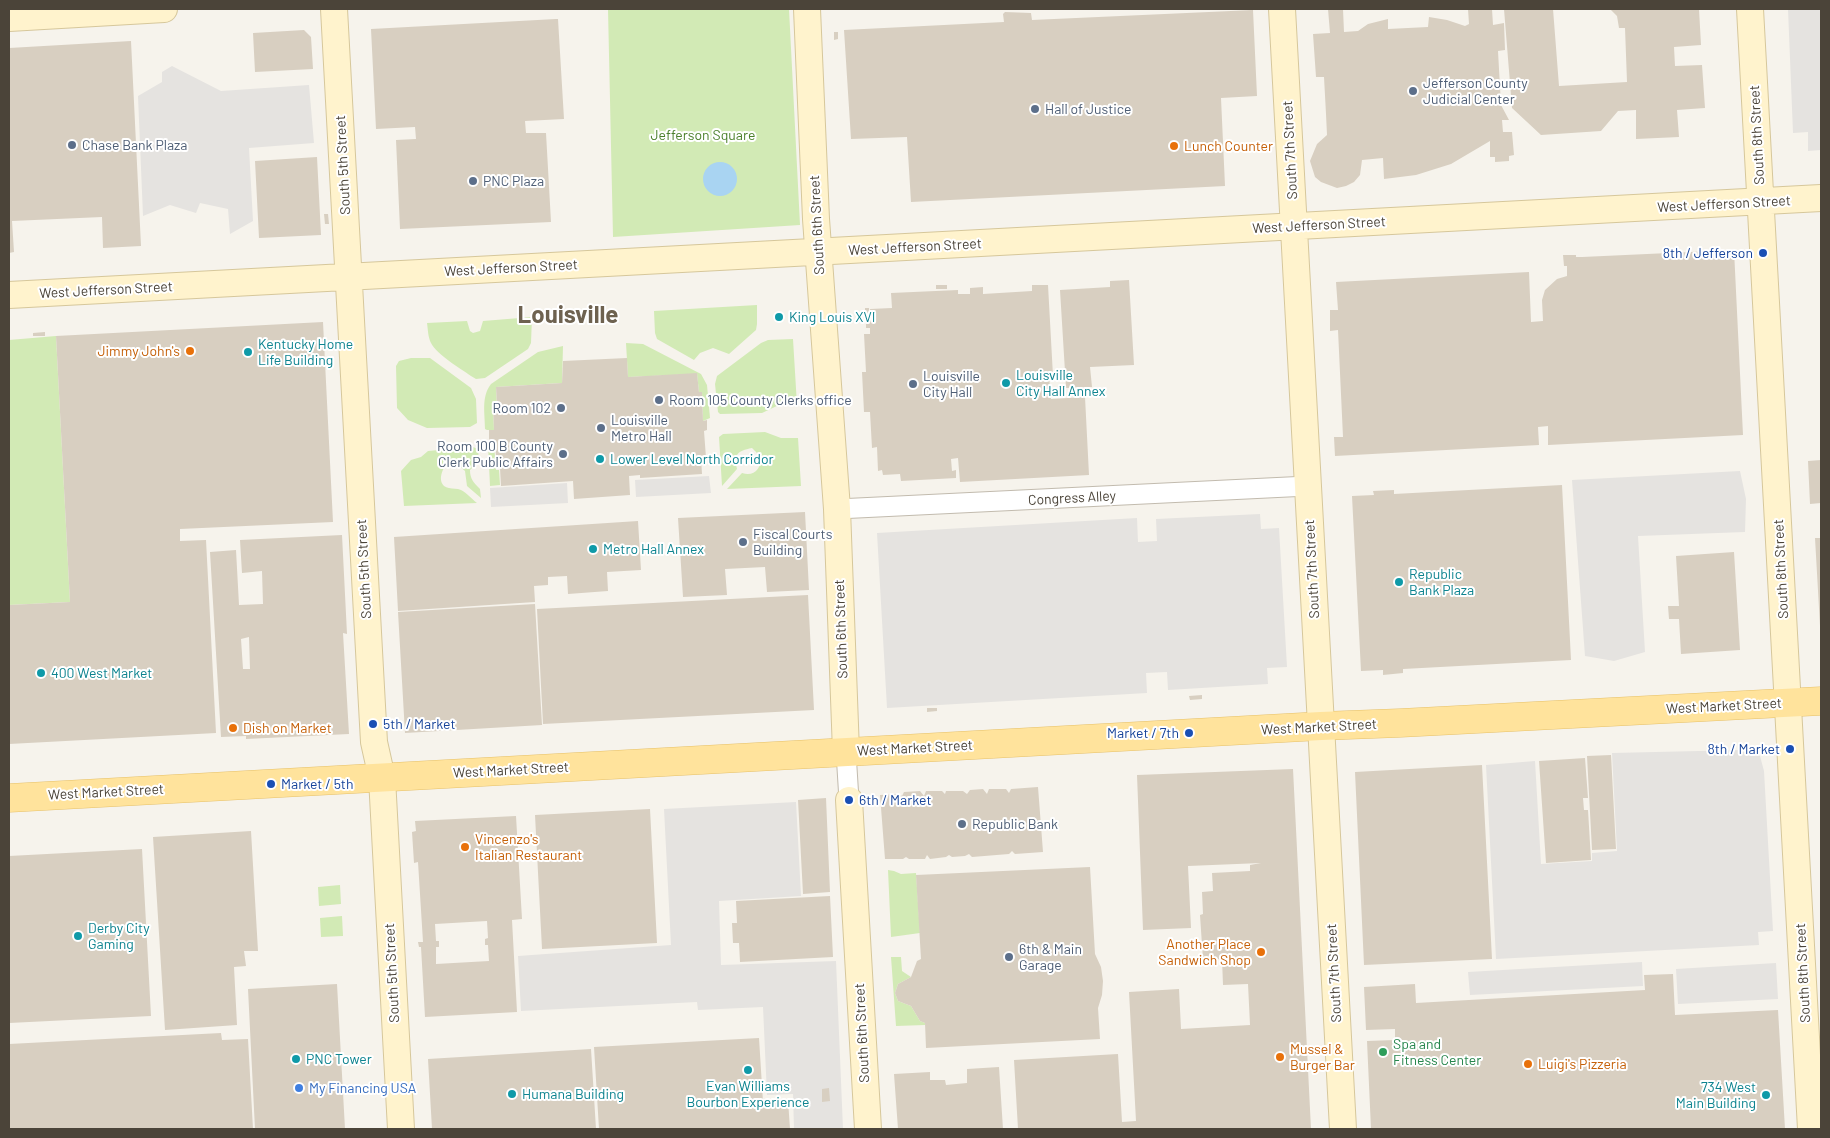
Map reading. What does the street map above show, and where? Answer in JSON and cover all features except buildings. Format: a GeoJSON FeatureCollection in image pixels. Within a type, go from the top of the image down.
{"type":"FeatureCollection","features":[{"type":"Feature","properties":{"kind":"main road","name":"West Market Street"},"geometry":{"type":"LineString","coordinates":[[9,798],[1321,726],[1821,701]]}},
{"type":"Feature","properties":{"kind":"street"},"geometry":{"type":"LineString","coordinates":[[9,18],[164,9]]}},
{"type":"Feature","properties":{"kind":"street","name":"South 5th Street"},"geometry":{"type":"LineString","coordinates":[[334,9],[374,742],[382,778],[401,1129]]}},
{"type":"Feature","properties":{"kind":"street","name":"South 6th Street"},"geometry":{"type":"LineString","coordinates":[[807,9],[818,252],[837,509],[846,752],[868,1129]]}},
{"type":"Feature","properties":{"kind":"street","name":"South 7th Street"},"geometry":{"type":"LineString","coordinates":[[1282,9],[1343,1129]]}},
{"type":"Feature","properties":{"kind":"street","name":"South 8th Street"},"geometry":{"type":"LineString","coordinates":[[1750,9],[1811,1129]]}},
{"type":"Feature","properties":{"kind":"street","name":"West Jefferson Street"},"geometry":{"type":"LineString","coordinates":[[9,295],[1821,198]]}},
{"type":"Feature","properties":{"kind":"street","name":"Congress Alley"},"geometry":{"type":"LineString","coordinates":[[837,509],[1308,486]]}},
{"type":"Feature","properties":{"kind":"green space","name":"Jefferson Square"},"geometry":{"type":"Polygon","coordinates":[[[608,9],[789,9],[800,225],[613,237],[608,9]]]}},
{"type":"Feature","properties":{"kind":"green space"},"geometry":{"type":"Polygon","coordinates":[[[757,305],[756,330],[729,354],[713,348],[700,353],[694,360],[657,339],[655,333],[654,311],[757,305]]]}},
{"type":"Feature","properties":{"kind":"green space"},"geometry":{"type":"Polygon","coordinates":[[[532,317],[531,343],[528,349],[485,378],[476,379],[449,361],[434,348],[429,338],[427,323],[467,321],[470,331],[473,333],[480,331],[483,321],[532,317]]]}},
{"type":"Feature","properties":{"kind":"green space"},"geometry":{"type":"Polygon","coordinates":[[[56,336],[70,602],[9,605],[9,340],[56,336]]]}},
{"type":"Feature","properties":{"kind":"green space"},"geometry":{"type":"Polygon","coordinates":[[[793,339],[797,405],[781,404],[762,413],[720,414],[718,412],[715,384],[717,376],[761,343],[768,340],[793,339]]]}},
{"type":"Feature","properties":{"kind":"green space"},"geometry":{"type":"Polygon","coordinates":[[[626,343],[643,344],[701,374],[707,385],[710,418],[703,421],[702,393],[699,392],[697,374],[628,377],[626,343]]]}},
{"type":"Feature","properties":{"kind":"green space"},"geometry":{"type":"Polygon","coordinates":[[[563,346],[562,383],[496,387],[497,406],[493,406],[494,430],[485,429],[485,400],[491,384],[538,352],[563,346]]]}},
{"type":"Feature","properties":{"kind":"green space"},"geometry":{"type":"Polygon","coordinates":[[[411,358],[430,358],[471,388],[476,399],[477,423],[470,427],[427,428],[408,420],[397,408],[396,366],[399,361],[411,358]]]}},
{"type":"Feature","properties":{"kind":"green space"},"geometry":{"type":"Polygon","coordinates":[[[765,432],[781,438],[798,438],[801,486],[727,489],[742,473],[753,473],[760,465],[761,457],[752,448],[743,450],[738,454],[736,457],[737,469],[722,486],[719,437],[723,434],[765,432]]]}},
{"type":"Feature","properties":{"kind":"green space"},"geometry":{"type":"Polygon","coordinates":[[[488,444],[494,444],[496,470],[499,470],[500,485],[490,486],[488,444]]]}},
{"type":"Feature","properties":{"kind":"green space"},"geometry":{"type":"Polygon","coordinates":[[[473,447],[478,449],[479,461],[470,470],[470,473],[473,481],[480,489],[481,498],[467,486],[465,471],[457,464],[445,466],[441,479],[445,487],[461,490],[477,503],[404,506],[401,471],[411,460],[421,457],[428,451],[473,447]]]}},
{"type":"Feature","properties":{"kind":"green space"},"geometry":{"type":"Polygon","coordinates":[[[888,870],[901,874],[916,873],[920,933],[891,937],[888,870]]]}},
{"type":"Feature","properties":{"kind":"green space"},"geometry":{"type":"Polygon","coordinates":[[[340,885],[341,904],[319,906],[318,887],[340,885]]]}},
{"type":"Feature","properties":{"kind":"green space"},"geometry":{"type":"Polygon","coordinates":[[[342,916],[343,936],[321,937],[320,918],[342,916]]]}},
{"type":"Feature","properties":{"kind":"green space"},"geometry":{"type":"Polygon","coordinates":[[[891,957],[901,957],[902,971],[911,977],[898,984],[895,993],[898,1001],[911,1006],[920,1021],[925,1023],[925,1025],[896,1026],[891,957]]]}},
{"type":"Feature","properties":{"kind":"shaded area"},"geometry":{"type":"Polygon","coordinates":[[[1788,9],[1821,9],[1821,150],[1808,151],[1808,132],[1793,133],[1788,9]]]}},
{"type":"Feature","properties":{"kind":"shaded area"},"geometry":{"type":"Polygon","coordinates":[[[172,66],[221,91],[309,85],[314,143],[249,148],[253,221],[230,234],[228,209],[200,203],[196,213],[170,205],[143,216],[138,96],[162,82],[162,72],[172,66]]]}},
{"type":"Feature","properties":{"kind":"shaded area"},"geometry":{"type":"Polygon","coordinates":[[[1740,471],[1746,499],[1745,532],[1638,536],[1645,652],[1614,661],[1585,656],[1572,480],[1740,471]]]}},
{"type":"Feature","properties":{"kind":"shaded area"},"geometry":{"type":"Polygon","coordinates":[[[709,476],[711,493],[636,497],[635,480],[709,476]]]}},
{"type":"Feature","properties":{"kind":"shaded area"},"geometry":{"type":"Polygon","coordinates":[[[567,483],[568,503],[491,507],[490,488],[567,483]]]}},
{"type":"Feature","properties":{"kind":"shaded area"},"geometry":{"type":"Polygon","coordinates":[[[1260,514],[1261,529],[1279,528],[1287,667],[1267,668],[1268,684],[1168,690],[1167,672],[1146,673],[1147,693],[887,708],[877,533],[1137,518],[1138,542],[1157,541],[1156,519],[1260,514]]]}},
{"type":"Feature","properties":{"kind":"shaded area"},"geometry":{"type":"Polygon","coordinates":[[[1742,750],[1760,756],[1764,771],[1773,931],[1758,932],[1759,945],[1496,959],[1486,765],[1535,761],[1541,864],[1592,861],[1592,853],[1617,851],[1612,753],[1742,750]]]}},
{"type":"Feature","properties":{"kind":"shaded area"},"geometry":{"type":"Polygon","coordinates":[[[796,802],[801,896],[719,901],[721,965],[836,961],[843,1129],[794,1129],[793,1094],[767,1095],[763,1007],[698,1010],[697,1002],[521,1011],[518,956],[671,945],[664,809],[796,802]]]}},
{"type":"Feature","properties":{"kind":"shaded area"},"geometry":{"type":"Polygon","coordinates":[[[1642,962],[1643,986],[1470,995],[1468,972],[1642,962]]]}},
{"type":"Feature","properties":{"kind":"shaded area"},"geometry":{"type":"Polygon","coordinates":[[[1776,963],[1778,999],[1678,1004],[1676,969],[1776,963]]]}},
{"type":"Feature","properties":{"kind":"water"},"geometry":{"type":"Polygon","coordinates":[[[720,162],[727,163],[732,167],[736,172],[736,186],[732,191],[727,195],[720,196],[713,195],[708,191],[704,186],[703,179],[704,172],[708,167],[713,163],[720,162]]]}},
{"type":"Feature","properties":{"kind":"place","name":"Jefferson County Judicial Center"},"geometry":{"type":"Point","coordinates":[1413,91]}},
{"type":"Feature","properties":{"kind":"place","name":"Hall of Justice"},"geometry":{"type":"Point","coordinates":[1035,109]}},
{"type":"Feature","properties":{"kind":"place","name":"Chase Bank Plaza"},"geometry":{"type":"Point","coordinates":[72,145]}},
{"type":"Feature","properties":{"kind":"place","name":"Lunch Counter"},"geometry":{"type":"Point","coordinates":[1174,146]}},
{"type":"Feature","properties":{"kind":"place","name":"PNC Plaza"},"geometry":{"type":"Point","coordinates":[473,181]}},
{"type":"Feature","properties":{"kind":"place","name":"8th / Jefferson"},"geometry":{"type":"Point","coordinates":[1763,253]}},
{"type":"Feature","properties":{"kind":"place","name":"King Louis XVI"},"geometry":{"type":"Point","coordinates":[779,317]}},
{"type":"Feature","properties":{"kind":"place","name":"Jimmy John's"},"geometry":{"type":"Point","coordinates":[190,351]}},
{"type":"Feature","properties":{"kind":"place","name":"Kentucky Home Life Building"},"geometry":{"type":"Point","coordinates":[248,352]}},
{"type":"Feature","properties":{"kind":"place","name":"Louisville City Hall Annex"},"geometry":{"type":"Point","coordinates":[1006,383]}},
{"type":"Feature","properties":{"kind":"place","name":"Louisville City Hall"},"geometry":{"type":"Point","coordinates":[913,384]}},
{"type":"Feature","properties":{"kind":"place","name":"Room 105 County Clerks office"},"geometry":{"type":"Point","coordinates":[659,400]}},
{"type":"Feature","properties":{"kind":"place","name":"Room 102"},"geometry":{"type":"Point","coordinates":[561,408]}},
{"type":"Feature","properties":{"kind":"place","name":"Louisville Metro Hall"},"geometry":{"type":"Point","coordinates":[601,428]}},
{"type":"Feature","properties":{"kind":"place","name":"Room 100 B County Clerk Public Affairs"},"geometry":{"type":"Point","coordinates":[563,454]}},
{"type":"Feature","properties":{"kind":"place","name":"Lower Level North Corridor"},"geometry":{"type":"Point","coordinates":[600,459]}},
{"type":"Feature","properties":{"kind":"place","name":"Fiscal Courts Building"},"geometry":{"type":"Point","coordinates":[743,542]}},
{"type":"Feature","properties":{"kind":"place","name":"Metro Hall Annex"},"geometry":{"type":"Point","coordinates":[593,549]}},
{"type":"Feature","properties":{"kind":"place","name":"Republic Bank Plaza"},"geometry":{"type":"Point","coordinates":[1399,582]}},
{"type":"Feature","properties":{"kind":"place","name":"400 West Market"},"geometry":{"type":"Point","coordinates":[41,673]}},
{"type":"Feature","properties":{"kind":"place","name":"5th / Market"},"geometry":{"type":"Point","coordinates":[373,724]}},
{"type":"Feature","properties":{"kind":"place","name":"Dish on Market"},"geometry":{"type":"Point","coordinates":[233,728]}},
{"type":"Feature","properties":{"kind":"place","name":"Market / 7th"},"geometry":{"type":"Point","coordinates":[1189,733]}},
{"type":"Feature","properties":{"kind":"place","name":"8th / Market"},"geometry":{"type":"Point","coordinates":[1790,749]}},
{"type":"Feature","properties":{"kind":"place","name":"Market / 5th"},"geometry":{"type":"Point","coordinates":[271,784]}},
{"type":"Feature","properties":{"kind":"place","name":"6th / Market"},"geometry":{"type":"Point","coordinates":[849,800]}},
{"type":"Feature","properties":{"kind":"place","name":"Republic Bank"},"geometry":{"type":"Point","coordinates":[962,824]}},
{"type":"Feature","properties":{"kind":"place","name":"Vincenzo's Italian Restaurant"},"geometry":{"type":"Point","coordinates":[465,847]}},
{"type":"Feature","properties":{"kind":"place","name":"Derby City Gaming"},"geometry":{"type":"Point","coordinates":[78,936]}},
{"type":"Feature","properties":{"kind":"place","name":"Another Place Sandwich Shop"},"geometry":{"type":"Point","coordinates":[1261,952]}},
{"type":"Feature","properties":{"kind":"place","name":"6th & Main Garage"},"geometry":{"type":"Point","coordinates":[1009,957]}},
{"type":"Feature","properties":{"kind":"place","name":"Spa and Fitness Center"},"geometry":{"type":"Point","coordinates":[1383,1052]}},
{"type":"Feature","properties":{"kind":"place","name":"Mussel & Burger Bar"},"geometry":{"type":"Point","coordinates":[1280,1057]}},
{"type":"Feature","properties":{"kind":"place","name":"PNC Tower"},"geometry":{"type":"Point","coordinates":[296,1059]}},
{"type":"Feature","properties":{"kind":"place","name":"Luigi's Pizzeria"},"geometry":{"type":"Point","coordinates":[1528,1064]}},
{"type":"Feature","properties":{"kind":"place","name":"Evan Williams Bourbon Experience"},"geometry":{"type":"Point","coordinates":[748,1070]}},
{"type":"Feature","properties":{"kind":"place","name":"My Financing USA"},"geometry":{"type":"Point","coordinates":[299,1088]}},
{"type":"Feature","properties":{"kind":"place","name":"Humana Building"},"geometry":{"type":"Point","coordinates":[512,1094]}},
{"type":"Feature","properties":{"kind":"place","name":"734 West Main Building"},"geometry":{"type":"Point","coordinates":[1766,1095]}},
{"type":"Feature","properties":{"kind":"district","name":"Louisville"},"geometry":{"type":"Point","coordinates":[568,315]}}]}
